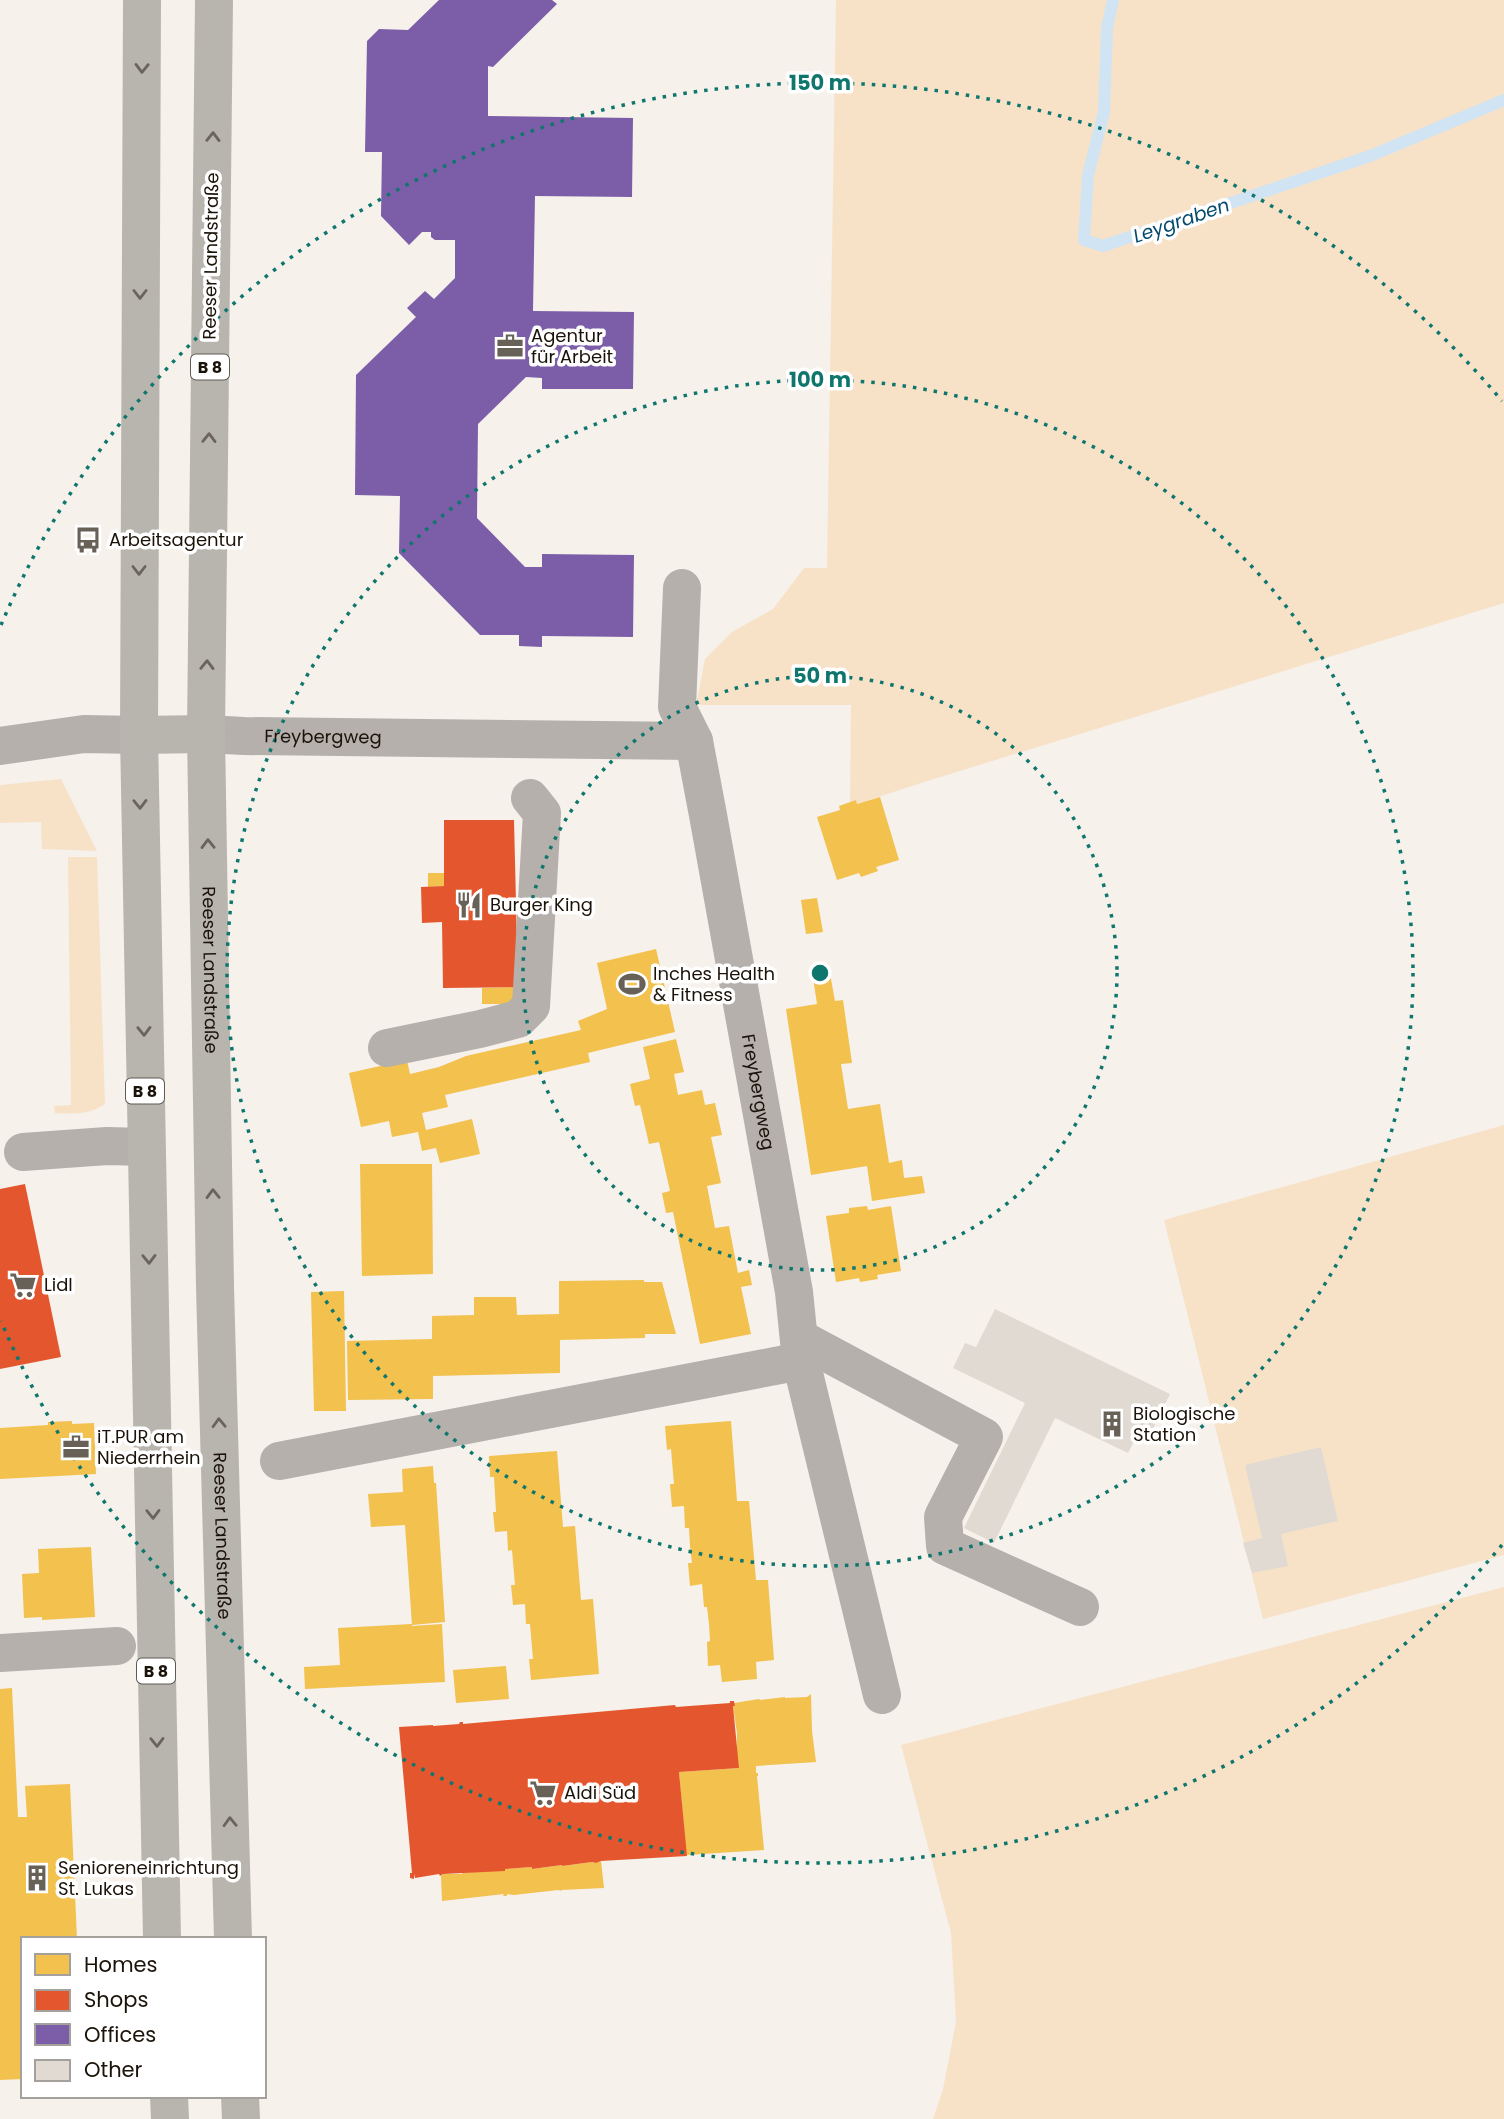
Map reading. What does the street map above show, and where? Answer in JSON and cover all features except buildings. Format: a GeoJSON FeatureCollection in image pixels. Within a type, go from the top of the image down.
{"type":"FeatureCollection","features":[{"type":"Feature","properties":{"kind":"main road","name":"B 8"},"geometry":{"type":"LineString","coordinates":[[142,0],[139,735],[162,1937]]}},
{"type":"Feature","properties":{"kind":"main road","name":"Reeser Landstraße"},"geometry":{"type":"LineString","coordinates":[[214,0],[206,734],[215,1273],[233,1937]]}},
{"type":"Feature","properties":{"kind":"main road"},"geometry":{"type":"LineString","coordinates":[[139,735],[206,734]]}},
{"type":"Feature","properties":{"kind":"main road"},"geometry":{"type":"LineString","coordinates":[[169,2098],[170,2119]]}},
{"type":"Feature","properties":{"kind":"main road"},"geometry":{"type":"LineString","coordinates":[[240,2098],[241,2119]]}},
{"type":"Feature","properties":{"kind":"street","name":"Freybergweg"},"geometry":{"type":"LineString","coordinates":[[682,588],[677,707],[694,741],[794,1292],[800,1350],[881,1695]]}},
{"type":"Feature","properties":{"kind":"street"},"geometry":{"type":"LineString","coordinates":[[0,746],[84,734],[139,735]]}},
{"type":"Feature","properties":{"kind":"street","name":"Freybergweg"},"geometry":{"type":"LineString","coordinates":[[206,734],[605,742],[694,741]]}},
{"type":"Feature","properties":{"kind":"street"},"geometry":{"type":"LineString","coordinates":[[387,1048],[518,1019],[531,1006],[542,813],[530,798]]}},
{"type":"Feature","properties":{"kind":"street"},"geometry":{"type":"LineString","coordinates":[[23,1153],[107,1146],[146,1147]]}},
{"type":"Feature","properties":{"kind":"street"},"geometry":{"type":"LineString","coordinates":[[279,1461],[800,1350],[984,1437],[943,1517],[945,1546],[1080,1607]]}},
{"type":"Feature","properties":{"kind":"street"},"geometry":{"type":"LineString","coordinates":[[0,1653],[117,1646]]}},
{"type":"Feature","properties":{"kind":"shaded area"},"geometry":{"type":"Polygon","coordinates":[[[836,0],[1504,0],[1504,603],[857,804],[856,800],[850,802],[851,705],[696,705],[705,659],[732,632],[773,609],[804,568],[827,568],[836,0]]]}},
{"type":"Feature","properties":{"kind":"shaded area"},"geometry":{"type":"Polygon","coordinates":[[[61,779],[97,851],[42,849],[41,822],[0,823],[0,785],[61,779]]]}},
{"type":"Feature","properties":{"kind":"shaded area"},"geometry":{"type":"Polygon","coordinates":[[[68,857],[97,857],[105,1104],[87,1112],[55,1113],[54,1106],[71,1105],[68,857]]]}},
{"type":"Feature","properties":{"kind":"shaded area"},"geometry":{"type":"Polygon","coordinates":[[[1504,1125],[1504,1555],[1263,1619],[1164,1220],[1504,1125]]]}},
{"type":"Feature","properties":{"kind":"shaded area"},"geometry":{"type":"Polygon","coordinates":[[[1504,1587],[1504,2119],[933,2119],[943,2089],[956,2022],[951,1933],[901,1745],[1504,1587]]]}},
{"type":"Feature","properties":{"kind":"waterway","name":"Leygraben"},"geometry":{"type":"LineString","coordinates":[[1113,0],[1107,28],[1104,112],[1088,175],[1084,240],[1103,246],[1370,156],[1504,100]]}},
{"type":"Feature","properties":{"kind":"place","name":"Agentur für Arbeit"},"geometry":{"type":"Point","coordinates":[510,346]}},
{"type":"Feature","properties":{"kind":"place","name":"Arbeitsagentur"},"geometry":{"type":"Point","coordinates":[88,540]}},
{"type":"Feature","properties":{"kind":"place","name":"Burger King"},"geometry":{"type":"Point","coordinates":[469,905]}},
{"type":"Feature","properties":{"kind":"place","name":"Inches Health & Fitness"},"geometry":{"type":"Point","coordinates":[632,984]}},
{"type":"Feature","properties":{"kind":"place","name":"Lidl"},"geometry":{"type":"Point","coordinates":[23,1285]}},
{"type":"Feature","properties":{"kind":"place","name":"Biologische Station"},"geometry":{"type":"Point","coordinates":[1112,1424]}},
{"type":"Feature","properties":{"kind":"place","name":"iT.PUR am Niederrhein"},"geometry":{"type":"Point","coordinates":[76,1447]}},
{"type":"Feature","properties":{"kind":"place","name":"Aldi Süd"},"geometry":{"type":"Point","coordinates":[543,1793]}},
{"type":"Feature","properties":{"kind":"place","name":"Senioreneinrichtung St. Lukas"},"geometry":{"type":"Point","coordinates":[37,1878]}}]}
